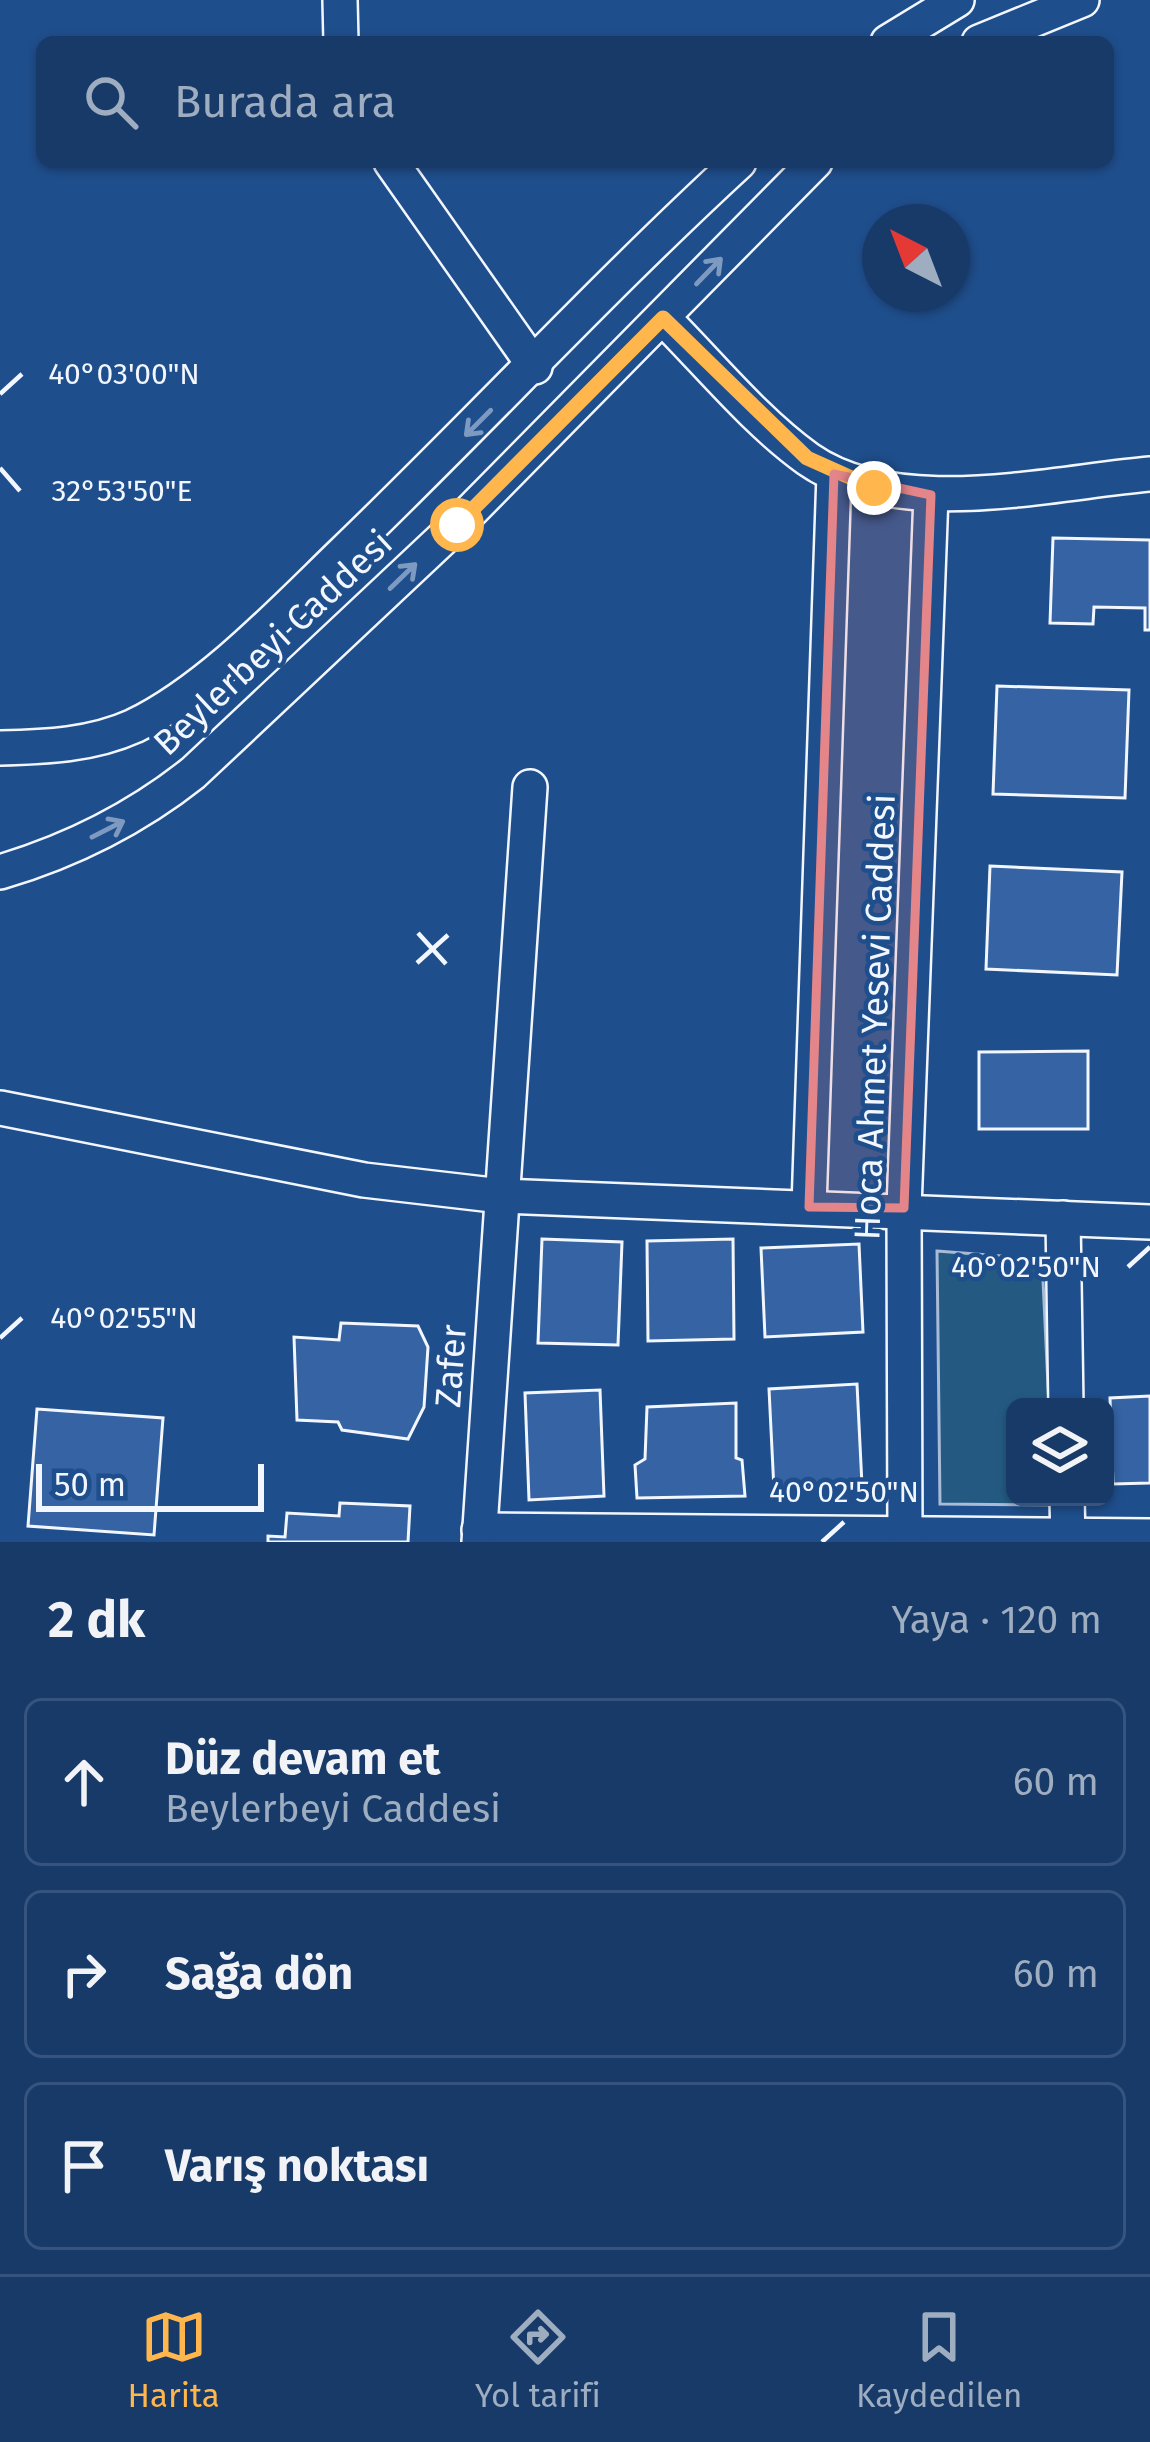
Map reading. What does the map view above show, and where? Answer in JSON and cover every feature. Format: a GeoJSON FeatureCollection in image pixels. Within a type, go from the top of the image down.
{"type":"FeatureCollection","features":[{"type":"Feature","properties":{"kind":"street"},"geometry":{"type":"LineString","coordinates":[[340,0],[341,36]]}},
{"type":"Feature","properties":{"kind":"street"},"geometry":{"type":"LineString","coordinates":[[898,36],[957,0]]}},
{"type":"Feature","properties":{"kind":"street"},"geometry":{"type":"LineString","coordinates":[[994,36],[1082,0]]}},
{"type":"Feature","properties":{"kind":"street"},"geometry":{"type":"LineString","coordinates":[[395,168],[535,367]]}},
{"type":"Feature","properties":{"kind":"street","name":"Beylerbeyi Caddesi"},"geometry":{"type":"LineString","coordinates":[[0,748],[112,735],[162,709],[286,609],[733,168]]}},
{"type":"Feature","properties":{"kind":"street","name":"Beylerbeyi Caddesi"},"geometry":{"type":"LineString","coordinates":[[0,872],[73,847],[129,818],[193,773],[457,525],[809,168]]}},
{"type":"Feature","properties":{"kind":"street"},"geometry":{"type":"LineString","coordinates":[[663,318],[807,458],[874,488],[931,495],[1150,474]]}},
{"type":"Feature","properties":{"kind":"street"},"geometry":{"type":"LineString","coordinates":[[809,1207],[834,474]]}},
{"type":"Feature","properties":{"kind":"street","name":"Hoca Ahmet Yesevi Caddesi"},"geometry":{"type":"LineString","coordinates":[[905,1538],[904,1208],[931,495]]}},
{"type":"Feature","properties":{"kind":"street","name":"Zafer"},"geometry":{"type":"LineString","coordinates":[[479,1536],[530,787]]}},
{"type":"Feature","properties":{"kind":"street"},"geometry":{"type":"LineString","coordinates":[[0,1108],[364,1180],[501,1196],[904,1208],[1150,1222]]}},
{"type":"Feature","properties":{"kind":"street"},"geometry":{"type":"LineString","coordinates":[[1063,1217],[1066,1398]]}},
{"type":"Feature","properties":{"kind":"street"},"geometry":{"type":"LineString","coordinates":[[1067,1506],[1068,1539]]}},
{"type":"Feature","properties":{"kind":"street"},"geometry":{"type":"LineString","coordinates":[[479,1536],[1068,1539],[1150,1535]]}},
{"type":"Feature","properties":{"kind":"highlighted area"},"geometry":{"type":"Polygon","coordinates":[[[834,474],[931,495],[904,1208],[809,1207],[834,474]]]}},
{"type":"Feature","properties":{"kind":"shaded area"},"geometry":{"type":"Polygon","coordinates":[[[937,1251],[1042,1259],[1049,1398],[1006,1398],[1006,1505],[940,1504],[937,1251]]]}},
{"type":"Feature","properties":{"kind":"building"},"geometry":{"type":"Polygon","coordinates":[[[1053,538],[1150,540],[1150,630],[1145,630],[1145,608],[1094,607],[1093,624],[1050,623],[1053,538]]]}},
{"type":"Feature","properties":{"kind":"building"},"geometry":{"type":"Polygon","coordinates":[[[997,686],[1129,690],[1125,798],[993,794],[997,686]]]}},
{"type":"Feature","properties":{"kind":"building"},"geometry":{"type":"Polygon","coordinates":[[[990,866],[1122,872],[1117,975],[986,969],[990,866]]]}},
{"type":"Feature","properties":{"kind":"building"},"geometry":{"type":"Polygon","coordinates":[[[1088,1051],[1088,1129],[979,1129],[979,1052],[1088,1051]]]}},
{"type":"Feature","properties":{"kind":"building"},"geometry":{"type":"Polygon","coordinates":[[[542,1239],[622,1242],[618,1345],[538,1343],[542,1239]]]}},
{"type":"Feature","properties":{"kind":"building"},"geometry":{"type":"Polygon","coordinates":[[[733,1239],[734,1339],[648,1341],[647,1241],[733,1239]]]}},
{"type":"Feature","properties":{"kind":"building"},"geometry":{"type":"Polygon","coordinates":[[[859,1244],[863,1332],[765,1337],[761,1248],[859,1244]]]}},
{"type":"Feature","properties":{"kind":"building"},"geometry":{"type":"Polygon","coordinates":[[[341,1323],[418,1326],[428,1347],[424,1407],[408,1439],[342,1430],[338,1422],[297,1420],[294,1337],[339,1340],[341,1323]]]}},
{"type":"Feature","properties":{"kind":"building"},"geometry":{"type":"Polygon","coordinates":[[[857,1384],[862,1485],[774,1490],[769,1389],[857,1384]]]}},
{"type":"Feature","properties":{"kind":"building"},"geometry":{"type":"Polygon","coordinates":[[[600,1390],[604,1496],[529,1500],[525,1393],[600,1390]]]}},
{"type":"Feature","properties":{"kind":"building"},"geometry":{"type":"Polygon","coordinates":[[[1150,1396],[1150,1483],[1114,1484],[1114,1398],[1110,1398],[1150,1396]]]}},
{"type":"Feature","properties":{"kind":"building"},"geometry":{"type":"Polygon","coordinates":[[[736,1403],[736,1458],[742,1460],[745,1496],[637,1498],[635,1465],[645,1459],[647,1407],[736,1403]]]}},
{"type":"Feature","properties":{"kind":"building"},"geometry":{"type":"Polygon","coordinates":[[[37,1409],[163,1418],[154,1535],[28,1526],[37,1409]]]}},
{"type":"Feature","properties":{"kind":"building"},"geometry":{"type":"Polygon","coordinates":[[[340,1503],[410,1506],[408,1542],[268,1542],[268,1536],[285,1537],[287,1513],[339,1516],[340,1503]]]}},
{"type":"Feature","properties":{"kind":"route"},"geometry":{"type":"LineString","coordinates":[[457,525],[663,318],[807,458],[874,488]]}}]}
